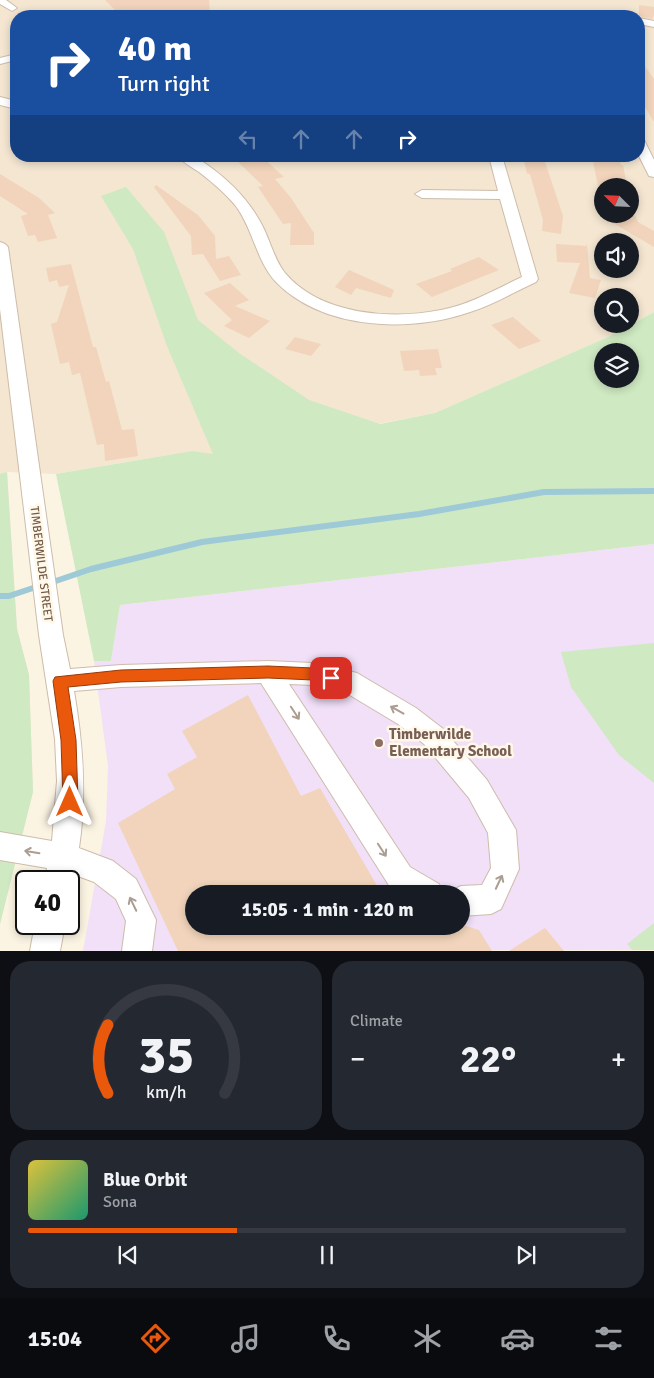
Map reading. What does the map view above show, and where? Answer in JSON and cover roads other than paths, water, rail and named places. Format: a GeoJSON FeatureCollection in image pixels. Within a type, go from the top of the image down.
{"type":"FeatureCollection","features":[{"type":"Feature","properties":{"kind":"street"},"geometry":{"type":"LineString","coordinates":[[0,0],[12,8]]}},
{"type":"Feature","properties":{"kind":"street"},"geometry":{"type":"LineString","coordinates":[[645,156],[654,173]]}},
{"type":"Feature","properties":{"kind":"street"},"geometry":{"type":"LineString","coordinates":[[192,162],[222,183],[240,202],[253,222],[272,264],[281,278],[301,294],[327,307],[353,314],[381,318],[410,319],[438,316],[463,309],[530,279],[497,162]]}},
{"type":"Feature","properties":{"kind":"street"},"geometry":{"type":"LineString","coordinates":[[422,194],[506,195]]}},
{"type":"Feature","properties":{"kind":"street","name":"TIMBERWILDE STREET"},"geometry":{"type":"LineString","coordinates":[[0,247],[51,635],[60,681],[70,764],[70,802],[61,869]]}},
{"type":"Feature","properties":{"kind":"street"},"geometry":{"type":"LineString","coordinates":[[268,672],[400,877],[413,885]]}},
{"type":"Feature","properties":{"kind":"street"},"geometry":{"type":"LineString","coordinates":[[60,681],[121,676],[268,672],[313,674],[348,681],[407,716],[433,736],[478,789],[502,830],[505,868],[491,900],[470,901]]}},
{"type":"Feature","properties":{"kind":"street"},"geometry":{"type":"LineString","coordinates":[[0,846],[61,869],[103,871],[126,889],[141,920],[137,950]]}},
{"type":"Feature","properties":{"kind":"street"},"geometry":{"type":"LineString","coordinates":[[45,950],[48,935]]}},
{"type":"Feature","properties":{"kind":"waterway"},"geometry":{"type":"LineString","coordinates":[[50,583],[91,569],[202,542],[419,514],[544,492],[654,491]]}},
{"type":"Feature","properties":{"kind":"waterway"},"geometry":{"type":"LineString","coordinates":[[0,596],[9,596],[39,586]]}},
{"type":"Feature","properties":{"kind":"place","name":"Timberwilde Elementary School"},"geometry":{"type":"Point","coordinates":[379,743]}}]}
